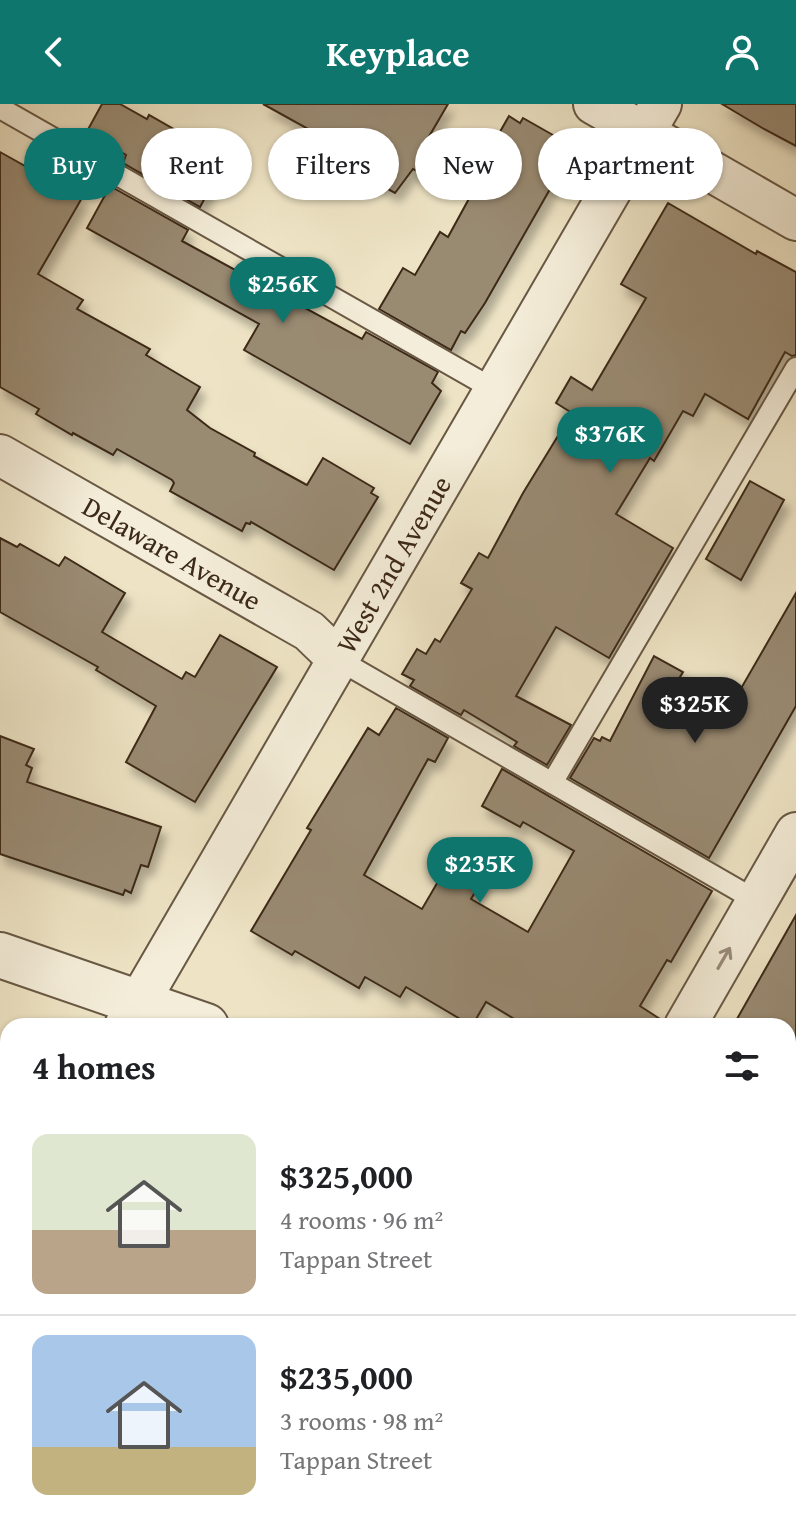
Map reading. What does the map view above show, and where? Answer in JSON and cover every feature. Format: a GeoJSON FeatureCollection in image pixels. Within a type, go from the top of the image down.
{"type":"FeatureCollection","features":[{"type":"Feature","properties":{"kind":"street"},"geometry":{"type":"LineString","coordinates":[[594,104],[653,118],[796,220]]}},
{"type":"Feature","properties":{"kind":"street","name":"West 2nd Avenue"},"geometry":{"type":"LineString","coordinates":[[132,1014],[653,118]]}},
{"type":"Feature","properties":{"kind":"street","name":"Delaware Avenue"},"geometry":{"type":"LineString","coordinates":[[0,455],[309,631],[339,660]]}},
{"type":"Feature","properties":{"kind":"street"},"geometry":{"type":"LineString","coordinates":[[690,1018],[796,833]]}},
{"type":"Feature","properties":{"kind":"street"},"geometry":{"type":"LineString","coordinates":[[0,955],[132,1014],[157,1018]]}},
{"type":"Feature","properties":{"kind":"lane"},"geometry":{"type":"LineString","coordinates":[[0,108],[495,390]]}},
{"type":"Feature","properties":{"kind":"lane"},"geometry":{"type":"LineString","coordinates":[[552,783],[796,368]]}},
{"type":"Feature","properties":{"kind":"lane"},"geometry":{"type":"LineString","coordinates":[[339,660],[757,901]]}},
{"type":"Feature","properties":{"kind":"building"},"geometry":{"type":"Polygon","coordinates":[[[102,104],[120,104],[172,128],[141,128],[141,173],[125,164],[125,128],[89,128],[102,104]]]}},
{"type":"Feature","properties":{"kind":"building"},"geometry":{"type":"Polygon","coordinates":[[[263,104],[448,104],[434,128],[415,128],[415,170],[399,188],[399,128],[306,128],[263,104]]]}},
{"type":"Feature","properties":{"kind":"building"},"geometry":{"type":"Polygon","coordinates":[[[722,104],[796,104],[796,146],[764,129],[722,104]]]}},
{"type":"Feature","properties":{"kind":"building"},"geometry":{"type":"Polygon","coordinates":[[[509,116],[520,123],[523,118],[541,128],[538,128],[538,200],[544,200],[485,303],[465,333],[461,331],[451,350],[379,309],[403,268],[415,275],[440,232],[448,237],[468,200],[522,200],[522,128],[502,128],[509,116]]]}},
{"type":"Feature","properties":{"kind":"building"},"geometry":{"type":"Polygon","coordinates":[[[0,152],[24,165],[24,200],[81,200],[38,274],[83,300],[77,309],[150,349],[146,355],[200,387],[187,410],[210,428],[255,453],[254,456],[307,485],[323,458],[374,488],[371,493],[378,497],[334,570],[251,522],[246,523],[242,531],[170,491],[174,483],[172,480],[117,449],[113,455],[72,435],[36,414],[39,409],[0,387],[0,152]]]}},
{"type":"Feature","properties":{"kind":"building"},"geometry":{"type":"Polygon","coordinates":[[[125,194],[188,230],[182,241],[362,339],[366,332],[438,372],[432,383],[441,391],[410,444],[244,350],[259,324],[87,228],[102,200],[125,200],[125,194]]]}},
{"type":"Feature","properties":{"kind":"building"},"geometry":{"type":"Polygon","coordinates":[[[188,200],[204,200],[200,207],[188,200]]]}},
{"type":"Feature","properties":{"kind":"building"},"geometry":{"type":"Polygon","coordinates":[[[668,203],[756,254],[757,251],[796,272],[796,355],[785,352],[748,419],[705,394],[693,416],[683,411],[654,461],[650,458],[616,514],[673,548],[609,658],[556,627],[516,696],[571,725],[547,765],[514,746],[517,742],[464,710],[461,715],[410,686],[414,680],[402,674],[417,649],[426,654],[435,639],[440,642],[472,589],[461,583],[479,553],[488,558],[572,413],[556,403],[571,377],[592,390],[646,298],[621,284],[668,203]]]}},
{"type":"Feature","properties":{"kind":"building"},"geometry":{"type":"Polygon","coordinates":[[[750,481],[784,500],[741,580],[706,559],[750,481]]]}},
{"type":"Feature","properties":{"kind":"building"},"geometry":{"type":"Polygon","coordinates":[[[0,538],[17,547],[20,544],[59,566],[65,557],[125,593],[102,632],[182,679],[186,672],[195,677],[220,635],[277,667],[195,802],[126,762],[156,706],[96,670],[98,667],[0,612],[0,538]]]}},
{"type":"Feature","properties":{"kind":"building"},"geometry":{"type":"Polygon","coordinates":[[[796,593],[796,706],[709,858],[570,778],[594,738],[600,741],[602,737],[610,741],[654,656],[683,672],[677,682],[728,711],[796,593]]]}},
{"type":"Feature","properties":{"kind":"building"},"geometry":{"type":"Polygon","coordinates":[[[396,708],[448,738],[435,762],[428,759],[364,875],[422,909],[446,868],[454,873],[459,864],[484,878],[471,899],[528,932],[574,851],[523,822],[520,827],[482,806],[502,769],[712,891],[671,962],[667,960],[640,1006],[658,1018],[513,1018],[486,1002],[477,1018],[458,1018],[406,987],[400,997],[365,977],[359,988],[295,951],[292,955],[251,931],[311,830],[307,828],[368,728],[379,735],[396,708]]]}},
{"type":"Feature","properties":{"kind":"building"},"geometry":{"type":"Polygon","coordinates":[[[0,736],[34,749],[26,765],[32,768],[27,782],[161,827],[148,867],[141,865],[131,893],[125,890],[123,895],[0,854],[0,736]]]}},
{"type":"Feature","properties":{"kind":"building"},"geometry":{"type":"Polygon","coordinates":[[[796,915],[796,1018],[738,1018],[796,915]]]}}]}
